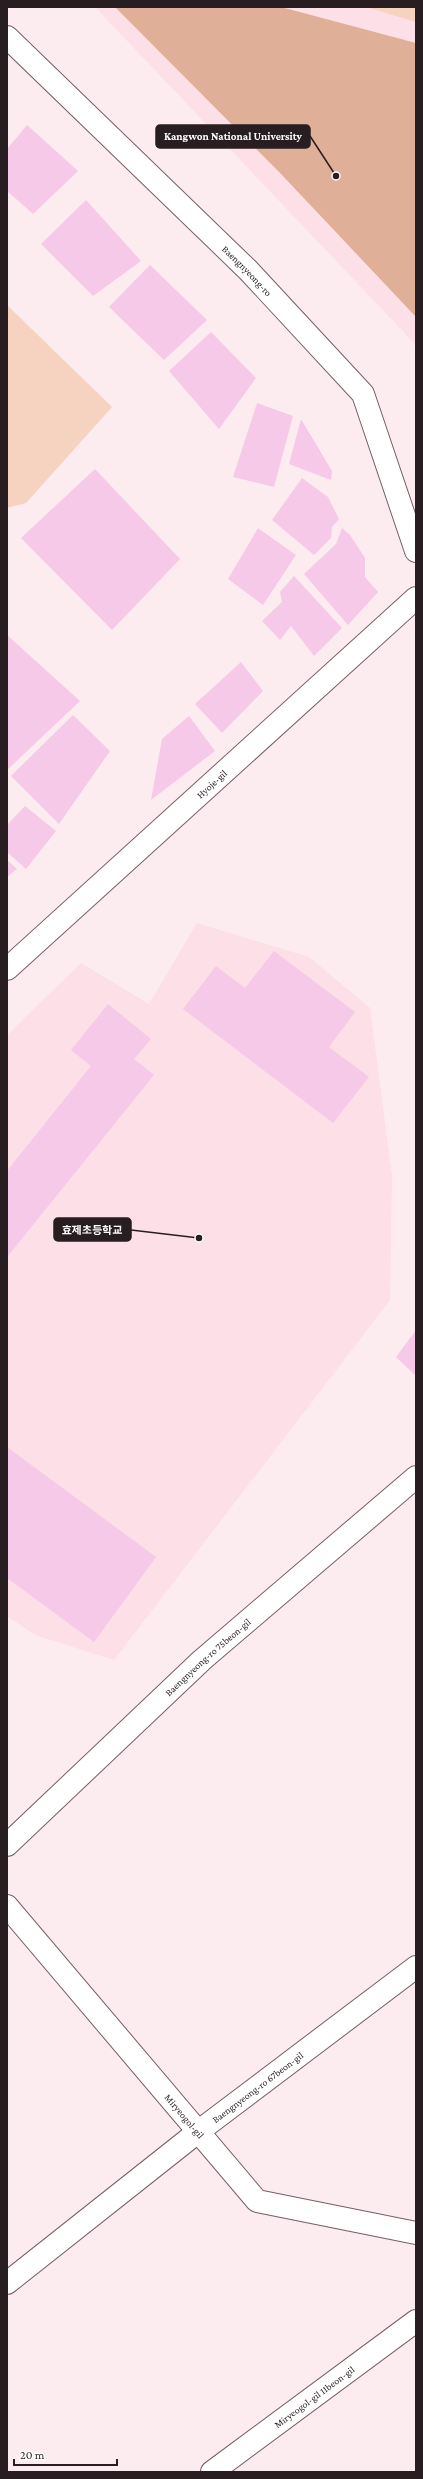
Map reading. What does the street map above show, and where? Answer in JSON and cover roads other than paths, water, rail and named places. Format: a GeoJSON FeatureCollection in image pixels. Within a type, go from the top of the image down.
{"type":"FeatureCollection","features":[{"type":"Feature","properties":{"kind":"street","name":"Baengnyeong-ro"},"geometry":{"type":"LineString","coordinates":[[7,37],[248,270],[363,394],[416,551]]}},
{"type":"Feature","properties":{"kind":"street","name":"Hyoje-gil"},"geometry":{"type":"LineString","coordinates":[[7,969],[416,598]]}},
{"type":"Feature","properties":{"kind":"street","name":"Baengnyeong-ro 75beon-gil"},"geometry":{"type":"LineString","coordinates":[[7,1845],[202,1660],[416,1477]]}},
{"type":"Feature","properties":{"kind":"street","name":"Miryeogol-gil"},"geometry":{"type":"LineString","coordinates":[[7,1906],[257,2201],[416,2233]]}},
{"type":"Feature","properties":{"kind":"street","name":"Baengnyeong-ro 67beon-gil"},"geometry":{"type":"LineString","coordinates":[[7,2283],[199,2131],[416,1968]]}},
{"type":"Feature","properties":{"kind":"street","name":"Miryeogol-gil 11beon-gil"},"geometry":{"type":"LineString","coordinates":[[212,2472],[416,2321]]}},
{"type":"Feature","properties":{"kind":"place","name":"Kangwon National University"},"geometry":{"type":"Point","coordinates":[336,176]}},
{"type":"Feature","properties":{"kind":"place","name":"효제초등학교"},"geometry":{"type":"Point","coordinates":[199,1238]}}]}
